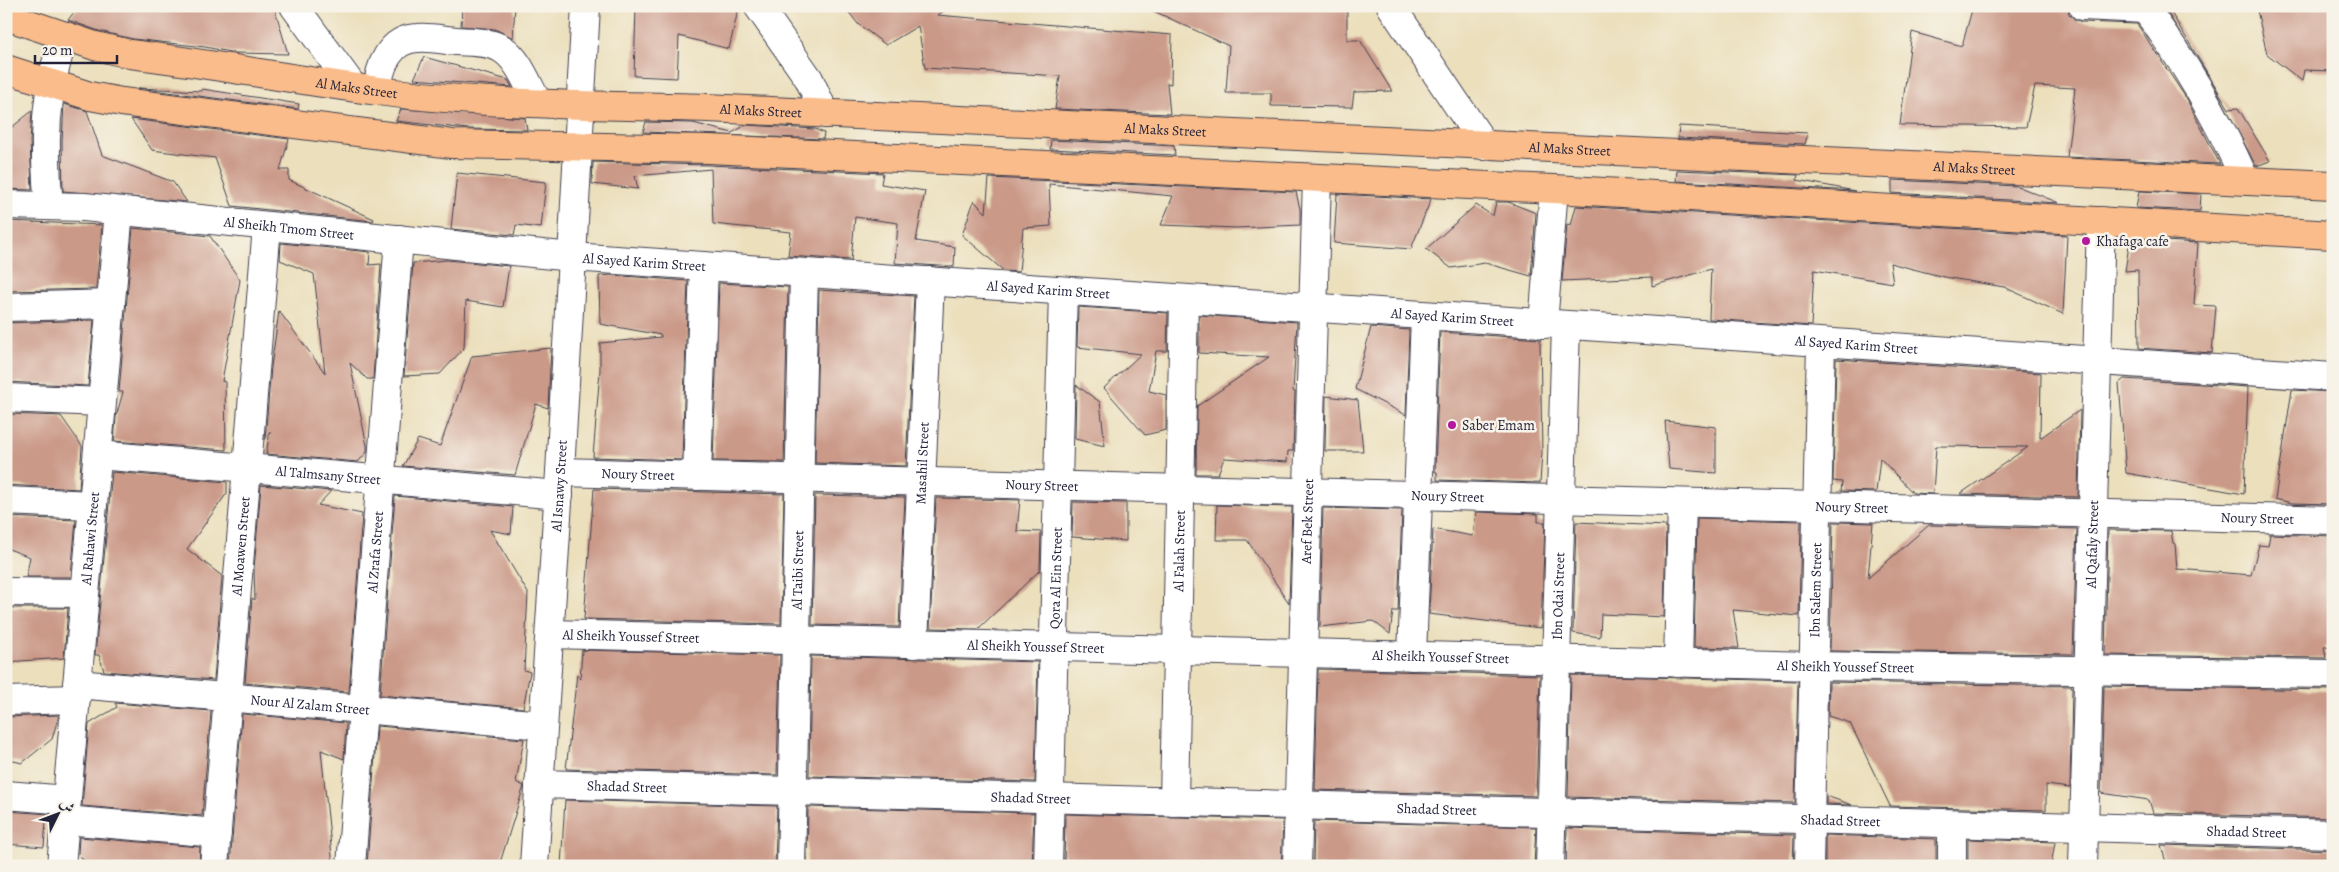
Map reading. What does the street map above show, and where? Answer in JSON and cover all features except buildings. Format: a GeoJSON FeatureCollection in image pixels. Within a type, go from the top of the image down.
{"type":"FeatureCollection","features":[{"type":"Feature","properties":{"kind":"main road","name":"Al Maks Street"},"geometry":{"type":"LineString","coordinates":[[6,16],[64,36],[130,54],[366,89],[538,103],[582,106],[707,108],[2333,185]]}},
{"type":"Feature","properties":{"kind":"main road"},"geometry":{"type":"LineString","coordinates":[[6,69],[90,96],[122,102],[452,144],[709,149],[1554,188],[2333,235]]}},
{"type":"Feature","properties":{"kind":"street"},"geometry":{"type":"LineString","coordinates":[[294,6],[366,89],[386,56],[394,48],[416,37],[491,44],[503,49],[514,61],[538,103]]}},
{"type":"Feature","properties":{"kind":"street","name":"Al Isnawy Street"},"geometry":{"type":"LineString","coordinates":[[534,866],[560,483],[586,6]]}},
{"type":"Feature","properties":{"kind":"street"},"geometry":{"type":"LineString","coordinates":[[758,6],[809,79],[825,114]]}},
{"type":"Feature","properties":{"kind":"street"},"geometry":{"type":"LineString","coordinates":[[1391,6],[1486,146]]}},
{"type":"Feature","properties":{"kind":"street"},"geometry":{"type":"LineString","coordinates":[[2083,6],[2144,7],[2171,43],[2207,104],[2245,180]]}},
{"type":"Feature","properties":{"kind":"street"},"geometry":{"type":"LineString","coordinates":[[49,205],[45,144],[51,84],[56,58],[64,36]]}},
{"type":"Feature","properties":{"kind":"street","name":"Aref Bek Street"},"geometry":{"type":"LineString","coordinates":[[1297,866],[1317,178]]}},
{"type":"Feature","properties":{"kind":"street","name":"Ibn Odai Street"},"geometry":{"type":"LineString","coordinates":[[1550,866],[1561,500],[1554,325],[1554,188]]}},
{"type":"Feature","properties":{"kind":"street","name":"Al Sheikh Tmom Street"},"geometry":{"type":"LineString","coordinates":[[6,205],[49,205],[119,210],[572,257]]}},
{"type":"Feature","properties":{"kind":"street","name":"Al Rahawi Street"},"geometry":{"type":"LineString","coordinates":[[61,866],[119,210]]}},
{"type":"Feature","properties":{"kind":"street","name":"Al Qafaly Street"},"geometry":{"type":"LineString","coordinates":[[2084,866],[2101,221]]}},
{"type":"Feature","properties":{"kind":"street","name":"Al Moawen Street"},"geometry":{"type":"LineString","coordinates":[[214,866],[267,226]]}},
{"type":"Feature","properties":{"kind":"street","name":"Al Zrafa Street"},"geometry":{"type":"LineString","coordinates":[[351,866],[400,239]]}},
{"type":"Feature","properties":{"kind":"street","name":"Al Sayed Karim Street"},"geometry":{"type":"LineString","coordinates":[[572,257],[2333,377]]}},
{"type":"Feature","properties":{"kind":"street"},"geometry":{"type":"LineString","coordinates":[[697,476],[704,266]]}},
{"type":"Feature","properties":{"kind":"street","name":"Al Taibi Street"},"geometry":{"type":"LineString","coordinates":[[791,866],[804,273]]}},
{"type":"Feature","properties":{"kind":"street","name":"Masahil Street"},"geometry":{"type":"LineString","coordinates":[[914,644],[930,282]]}},
{"type":"Feature","properties":{"kind":"street","name":"Qora Al Ein Street"},"geometry":{"type":"LineString","coordinates":[[1048,866],[1063,291]]}},
{"type":"Feature","properties":{"kind":"street","name":"Al Falah Street"},"geometry":{"type":"LineString","coordinates":[[1174,802],[1184,299]]}},
{"type":"Feature","properties":{"kind":"street"},"geometry":{"type":"LineString","coordinates":[[6,307],[111,304]]}},
{"type":"Feature","properties":{"kind":"street"},"geometry":{"type":"LineString","coordinates":[[1412,656],[1424,316]]}},
{"type":"Feature","properties":{"kind":"street","name":"Ibn Salem Street"},"geometry":{"type":"LineString","coordinates":[[1810,866],[1821,343]]}},
{"type":"Feature","properties":{"kind":"street"},"geometry":{"type":"LineString","coordinates":[[6,398],[102,402]]}},
{"type":"Feature","properties":{"kind":"street","name":"Al Talmsany Street"},"geometry":{"type":"LineString","coordinates":[[98,455],[381,479],[560,483]]}},
{"type":"Feature","properties":{"kind":"street","name":"Noury Street"},"geometry":{"type":"LineString","coordinates":[[560,483],[697,476],[2333,520]]}},
{"type":"Feature","properties":{"kind":"street"},"geometry":{"type":"LineString","coordinates":[[6,501],[93,506]]}},
{"type":"Feature","properties":{"kind":"street"},"geometry":{"type":"LineString","coordinates":[[1678,662],[1682,503]]}},
{"type":"Feature","properties":{"kind":"street"},"geometry":{"type":"LineString","coordinates":[[6,592],[85,593]]}},
{"type":"Feature","properties":{"kind":"street","name":"Al Sheikh Youssef Street"},"geometry":{"type":"LineString","coordinates":[[550,634],[1814,666],[2333,674]]}},
{"type":"Feature","properties":{"kind":"street","name":"Nour Al Zalam Street"},"geometry":{"type":"LineString","coordinates":[[6,701],[77,692],[228,697],[544,724]]}},
{"type":"Feature","properties":{"kind":"street","name":"Shadad Street"},"geometry":{"type":"LineString","coordinates":[[539,784],[2333,834]]}},
{"type":"Feature","properties":{"kind":"street"},"geometry":{"type":"LineString","coordinates":[[6,795],[66,810],[217,833]]}},
{"type":"Feature","properties":{"kind":"street"},"geometry":{"type":"LineString","coordinates":[[1952,824],[1952,866]]}},
{"type":"Feature","properties":{"kind":"place","name":"Khafaga cafe"},"geometry":{"type":"Point","coordinates":[2086,241]}},
{"type":"Feature","properties":{"kind":"place","name":"Saber Emam"},"geometry":{"type":"Point","coordinates":[1452,425]}}]}
